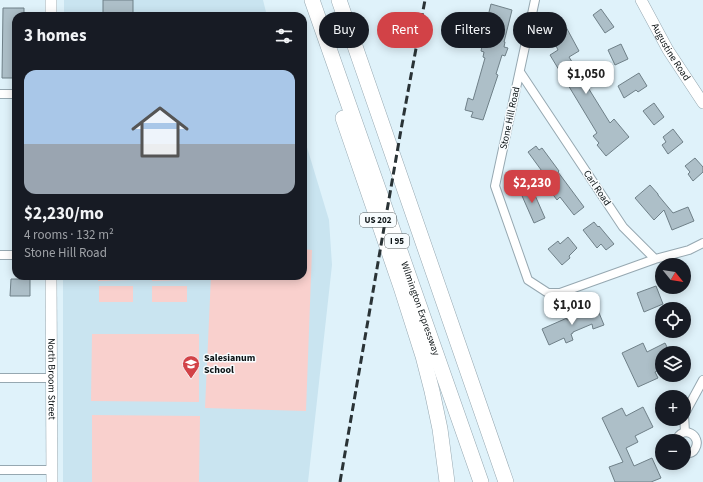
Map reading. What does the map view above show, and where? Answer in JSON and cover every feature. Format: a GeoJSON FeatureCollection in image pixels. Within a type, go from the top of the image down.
{"type":"FeatureCollection","features":[{"type":"Feature","properties":{"kind":"highway","name":"US 202"},"geometry":{"type":"LineString","coordinates":[[302,0],[306,12]]}},
{"type":"Feature","properties":{"kind":"highway","name":"Wilmington Expressway"},"geometry":{"type":"LineString","coordinates":[[312,0],[481,482]]}},
{"type":"Feature","properties":{"kind":"highway","name":"I 95"},"geometry":{"type":"LineString","coordinates":[[339,0],[506,482]]}},
{"type":"Feature","properties":{"kind":"highway","name":"US 202"},"geometry":{"type":"LineString","coordinates":[[307,14],[401,287],[423,356],[432,391],[442,443],[447,482]]}},
{"type":"Feature","properties":{"kind":"highway"},"geometry":{"type":"LineString","coordinates":[[441,482],[442,443]]}},
{"type":"Feature","properties":{"kind":"street"},"geometry":{"type":"LineString","coordinates":[[51,0],[51,12]]}},
{"type":"Feature","properties":{"kind":"street","name":"Stone Hill Road"},"geometry":{"type":"LineString","coordinates":[[535,0],[495,186],[528,280],[548,293],[560,294],[655,259]]}},
{"type":"Feature","properties":{"kind":"street","name":"Augustine Road"},"geometry":{"type":"LineString","coordinates":[[641,0],[668,50],[703,103]]}},
{"type":"Feature","properties":{"kind":"street","name":"Carl Road"},"geometry":{"type":"LineString","coordinates":[[520,72],[623,227],[655,259]]}},
{"type":"Feature","properties":{"kind":"street"},"geometry":{"type":"LineString","coordinates":[[0,94],[12,94]]}},
{"type":"Feature","properties":{"kind":"street"},"geometry":{"type":"LineString","coordinates":[[659,258],[689,250],[703,243]]}},
{"type":"Feature","properties":{"kind":"street"},"geometry":{"type":"LineString","coordinates":[[0,255],[12,255]]}},
{"type":"Feature","properties":{"kind":"street","name":"North Broom Street"},"geometry":{"type":"LineString","coordinates":[[51,280],[52,482]]}},
{"type":"Feature","properties":{"kind":"street"},"geometry":{"type":"LineString","coordinates":[[0,378],[52,378]]}},
{"type":"Feature","properties":{"kind":"street"},"geometry":{"type":"LineString","coordinates":[[685,432],[684,415],[703,380]]}},
{"type":"Feature","properties":{"kind":"street"},"geometry":{"type":"LineString","coordinates":[[680,434],[689,432],[695,436],[697,445],[691,453]]}},
{"type":"Feature","properties":{"kind":"street"},"geometry":{"type":"LineString","coordinates":[[0,470],[52,470]]}},
{"type":"Feature","properties":{"kind":"shaded area"},"geometry":{"type":"Polygon","coordinates":[[[64,0],[263,0],[266,12],[64,12],[64,0]]]}},
{"type":"Feature","properties":{"kind":"shaded area","name":"Salesianum School"},"geometry":{"type":"Polygon","coordinates":[[[307,147],[329,220],[332,265],[308,482],[63,482],[63,280],[307,280],[307,147]]]}},
{"type":"Feature","properties":{"kind":"shaded area"},"geometry":{"type":"Polygon","coordinates":[[[307,249],[312,250],[306,411],[205,408],[211,280],[307,280],[307,249]]]}},
{"type":"Feature","properties":{"kind":"shaded area"},"geometry":{"type":"Polygon","coordinates":[[[98,280],[133,280],[98,281],[98,280]]]}},
{"type":"Feature","properties":{"kind":"shaded area"},"geometry":{"type":"Polygon","coordinates":[[[152,280],[187,280],[152,281],[152,280]]]}},
{"type":"Feature","properties":{"kind":"shaded area"},"geometry":{"type":"Polygon","coordinates":[[[99,286],[133,286],[133,302],[99,302],[99,286]]]}},
{"type":"Feature","properties":{"kind":"shaded area"},"geometry":{"type":"Polygon","coordinates":[[[152,286],[187,286],[187,302],[152,302],[152,286]]]}},
{"type":"Feature","properties":{"kind":"shaded area"},"geometry":{"type":"Polygon","coordinates":[[[92,334],[199,334],[199,402],[91,401],[92,334]]]}},
{"type":"Feature","properties":{"kind":"shaded area"},"geometry":{"type":"Polygon","coordinates":[[[92,415],[200,416],[199,482],[92,482],[92,415]]]}},
{"type":"Feature","properties":{"kind":"building"},"geometry":{"type":"Polygon","coordinates":[[[103,0],[133,0],[133,12],[103,12],[103,0]]]}},
{"type":"Feature","properties":{"kind":"building"},"geometry":{"type":"Polygon","coordinates":[[[491,4],[512,10],[505,38],[505,12],[489,12],[491,4]]]}},
{"type":"Feature","properties":{"kind":"building"},"geometry":{"type":"Polygon","coordinates":[[[3,8],[24,8],[24,12],[12,12],[12,78],[2,78],[3,8]]]}},
{"type":"Feature","properties":{"kind":"building"},"geometry":{"type":"Polygon","coordinates":[[[601,9],[614,27],[605,33],[593,15],[601,9]]]}},
{"type":"Feature","properties":{"kind":"building"},"geometry":{"type":"Polygon","coordinates":[[[567,29],[579,51],[569,57],[610,123],[614,119],[629,137],[606,156],[597,145],[599,143],[593,136],[597,133],[550,55],[558,50],[557,48],[567,48],[567,29]]]}},
{"type":"Feature","properties":{"kind":"building"},"geometry":{"type":"Polygon","coordinates":[[[621,44],[628,59],[615,65],[608,50],[621,44]]]}},
{"type":"Feature","properties":{"kind":"building"},"geometry":{"type":"Polygon","coordinates":[[[482,48],[508,48],[505,56],[502,55],[496,74],[498,75],[483,120],[471,117],[473,112],[465,110],[468,98],[473,100],[485,58],[483,57],[484,52],[481,51],[482,48]]]}},
{"type":"Feature","properties":{"kind":"building"},"geometry":{"type":"Polygon","coordinates":[[[639,73],[647,86],[638,92],[636,90],[624,98],[618,86],[639,73]]]}},
{"type":"Feature","properties":{"kind":"building"},"geometry":{"type":"Polygon","coordinates":[[[654,103],[664,117],[654,125],[643,111],[654,103]]]}},
{"type":"Feature","properties":{"kind":"building"},"geometry":{"type":"Polygon","coordinates":[[[673,129],[683,142],[668,154],[662,145],[666,142],[663,137],[673,129]]]}},
{"type":"Feature","properties":{"kind":"building"},"geometry":{"type":"Polygon","coordinates":[[[536,146],[539,150],[542,148],[584,207],[574,215],[560,197],[557,200],[551,192],[555,189],[528,152],[536,146]]]}},
{"type":"Feature","properties":{"kind":"building"},"geometry":{"type":"Polygon","coordinates":[[[695,158],[703,167],[703,172],[693,181],[688,174],[690,172],[685,166],[695,158]]]}},
{"type":"Feature","properties":{"kind":"building"},"geometry":{"type":"Polygon","coordinates":[[[530,184],[545,218],[534,223],[519,189],[530,184]]]}},
{"type":"Feature","properties":{"kind":"building"},"geometry":{"type":"Polygon","coordinates":[[[650,185],[673,213],[688,207],[694,221],[672,230],[664,210],[654,220],[635,198],[650,185]]]}},
{"type":"Feature","properties":{"kind":"building"},"geometry":{"type":"Polygon","coordinates":[[[594,222],[614,244],[606,250],[601,244],[597,248],[583,230],[594,222]]]}},
{"type":"Feature","properties":{"kind":"building"},"geometry":{"type":"Polygon","coordinates":[[[568,237],[577,248],[569,256],[570,258],[562,265],[548,249],[558,241],[560,244],[568,237]]]}},
{"type":"Feature","properties":{"kind":"building"},"geometry":{"type":"Polygon","coordinates":[[[11,279],[30,280],[30,296],[10,296],[11,279]]]}},
{"type":"Feature","properties":{"kind":"building"},"geometry":{"type":"Polygon","coordinates":[[[655,286],[655,294],[659,294],[662,302],[655,302],[655,307],[644,312],[637,293],[655,286]]]}},
{"type":"Feature","properties":{"kind":"building"},"geometry":{"type":"Polygon","coordinates":[[[597,308],[604,325],[593,329],[592,324],[573,332],[571,334],[573,340],[566,343],[564,338],[549,345],[542,329],[567,318],[567,320],[597,308]]]}},
{"type":"Feature","properties":{"kind":"building"},"geometry":{"type":"Polygon","coordinates":[[[643,343],[647,352],[655,348],[655,379],[638,387],[622,353],[643,343]]]}},
{"type":"Feature","properties":{"kind":"building"},"geometry":{"type":"Polygon","coordinates":[[[665,343],[666,346],[659,346],[665,343]]]}},
{"type":"Feature","properties":{"kind":"building"},"geometry":{"type":"Polygon","coordinates":[[[643,407],[653,427],[635,436],[638,442],[626,448],[634,466],[652,458],[655,465],[655,470],[657,470],[661,478],[651,482],[615,482],[609,467],[623,462],[602,418],[622,408],[626,416],[643,407]]]}},
{"type":"Feature","properties":{"kind":"railway"},"geometry":{"type":"LineString","coordinates":[[340,482],[425,0]]}},
{"type":"Feature","properties":{"kind":"place","name":"Salesianum School"},"geometry":{"type":"Point","coordinates":[191,379]}}]}
